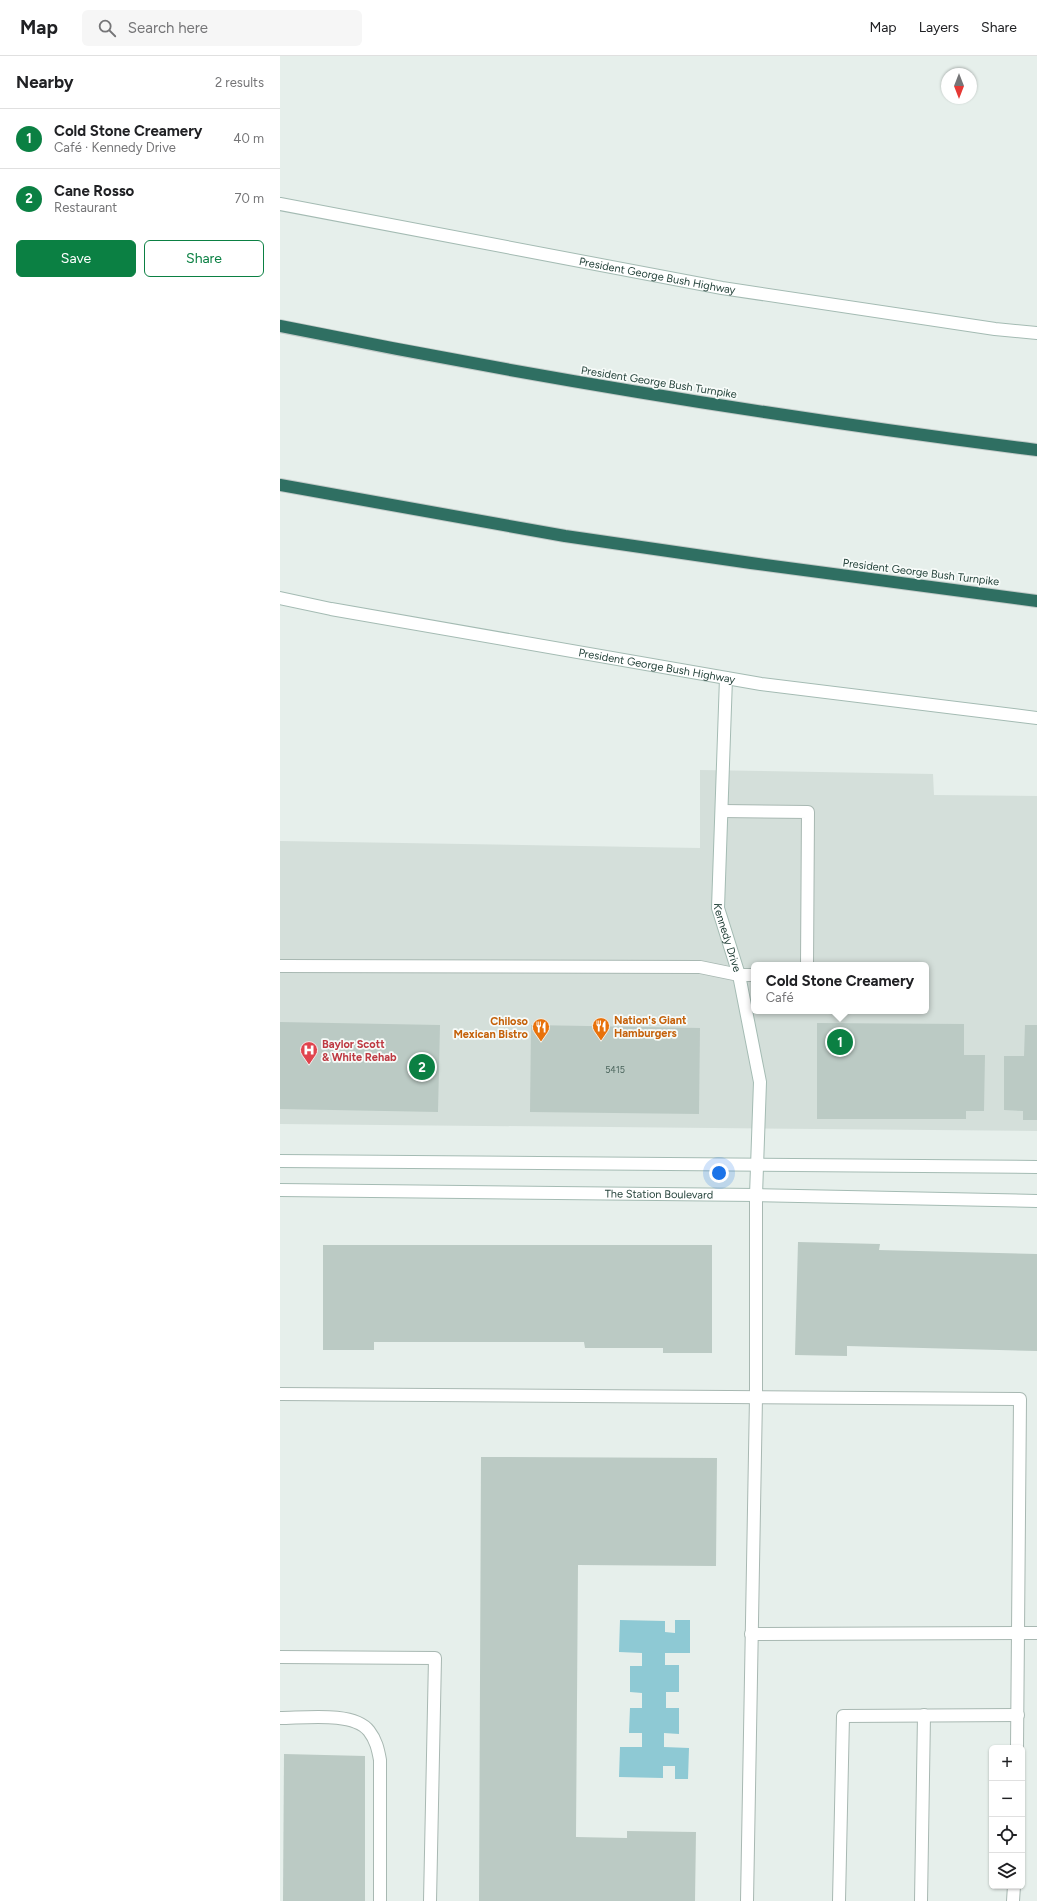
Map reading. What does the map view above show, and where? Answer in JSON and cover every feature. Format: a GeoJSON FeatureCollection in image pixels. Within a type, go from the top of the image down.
{"type":"FeatureCollection","features":[{"type":"Feature","properties":{"kind":"highway","name":"President George Bush Turnpike"},"geometry":{"type":"LineString","coordinates":[[280,326],[460,361],[649,394],[834,423],[1037,450]]}},
{"type":"Feature","properties":{"kind":"highway","name":"President George Bush Turnpike"},"geometry":{"type":"LineString","coordinates":[[280,485],[565,536],[758,564],[1037,600]]}},
{"type":"Feature","properties":{"kind":"street","name":"President George Bush Highway"},"geometry":{"type":"LineString","coordinates":[[280,204],[722,288],[995,329],[1037,333]]}},
{"type":"Feature","properties":{"kind":"street","name":"President George Bush Highway"},"geometry":{"type":"LineString","coordinates":[[280,598],[331,609],[761,684],[1037,718]]}},
{"type":"Feature","properties":{"kind":"street","name":"Kennedy Drive"},"geometry":{"type":"LineString","coordinates":[[726,678],[718,908],[739,975],[760,1082],[756,1195],[756,1397],[747,1901]]}},
{"type":"Feature","properties":{"kind":"street"},"geometry":{"type":"LineString","coordinates":[[722,811],[808,812],[807,962]]}},
{"type":"Feature","properties":{"kind":"street"},"geometry":{"type":"LineString","coordinates":[[280,966],[700,967],[739,975],[751,975]]}},
{"type":"Feature","properties":{"kind":"street"},"geometry":{"type":"LineString","coordinates":[[280,1161],[1037,1167]]}},
{"type":"Feature","properties":{"kind":"street","name":"The Station Boulevard"},"geometry":{"type":"LineString","coordinates":[[280,1190],[756,1195],[1037,1201]]}},
{"type":"Feature","properties":{"kind":"street"},"geometry":{"type":"LineString","coordinates":[[280,1394],[756,1397],[835,1399],[1020,1399],[1020,1633],[1017,1745]]}},
{"type":"Feature","properties":{"kind":"street"},"geometry":{"type":"LineString","coordinates":[[752,1634],[1037,1633]]}},
{"type":"Feature","properties":{"kind":"street"},"geometry":{"type":"LineString","coordinates":[[280,1657],[436,1658],[430,1901]]}},
{"type":"Feature","properties":{"kind":"street"},"geometry":{"type":"LineString","coordinates":[[921,1901],[924,1715]]}},
{"type":"Feature","properties":{"kind":"street"},"geometry":{"type":"LineString","coordinates":[[839,1901],[843,1716],[1018,1715]]}},
{"type":"Feature","properties":{"kind":"street"},"geometry":{"type":"LineString","coordinates":[[280,1718],[336,1718],[354,1722],[368,1730],[376,1742],[380,1760],[380,1901]]}},
{"type":"Feature","properties":{"kind":"street"},"geometry":{"type":"LineString","coordinates":[[1013,1901],[1014,1889]]}},
{"type":"Feature","properties":{"kind":"shaded area"},"geometry":{"type":"Polygon","coordinates":[[[700,770],[933,774],[934,795],[1037,796],[1037,1131],[280,1124],[280,841],[700,848],[700,770]]]}},
{"type":"Feature","properties":{"kind":"water"},"geometry":{"type":"Polygon","coordinates":[[[620,1620],[665,1621],[665,1632],[675,1633],[675,1620],[690,1620],[690,1653],[665,1653],[665,1665],[679,1665],[679,1692],[666,1692],[666,1708],[679,1708],[679,1734],[664,1733],[664,1747],[689,1748],[688,1779],[675,1779],[675,1766],[663,1766],[663,1778],[619,1777],[620,1747],[642,1747],[642,1733],[629,1733],[630,1708],[642,1708],[642,1693],[630,1692],[630,1666],[642,1666],[642,1653],[619,1652],[620,1620]]]}},
{"type":"Feature","properties":{"kind":"building"},"geometry":{"type":"Polygon","coordinates":[[[280,1022],[440,1025],[438,1112],[280,1109],[280,1022]]]}},
{"type":"Feature","properties":{"kind":"building"},"geometry":{"type":"Polygon","coordinates":[[[817,1023],[964,1024],[964,1055],[985,1055],[984,1111],[966,1111],[966,1119],[817,1119],[817,1023]]]}},
{"type":"Feature","properties":{"kind":"building"},"geometry":{"type":"Polygon","coordinates":[[[531,1025],[700,1028],[699,1114],[530,1112],[531,1025]]]}},
{"type":"Feature","properties":{"kind":"building"},"geometry":{"type":"Polygon","coordinates":[[[1025,1025],[1037,1025],[1037,1120],[1023,1120],[1023,1111],[1004,1110],[1004,1056],[1024,1056],[1025,1025]]]}},
{"type":"Feature","properties":{"kind":"building"},"geometry":{"type":"Polygon","coordinates":[[[798,1242],[880,1244],[879,1250],[1037,1254],[1037,1351],[847,1346],[847,1356],[795,1355],[798,1242]]]}},
{"type":"Feature","properties":{"kind":"building"},"geometry":{"type":"Polygon","coordinates":[[[323,1245],[712,1245],[712,1353],[663,1353],[663,1348],[585,1348],[584,1342],[374,1342],[374,1350],[323,1350],[323,1245]]]}},
{"type":"Feature","properties":{"kind":"building"},"geometry":{"type":"Polygon","coordinates":[[[481,1457],[717,1458],[716,1566],[578,1565],[576,1837],[627,1838],[627,1831],[696,1832],[695,1901],[479,1901],[481,1457]]]}},
{"type":"Feature","properties":{"kind":"building"},"geometry":{"type":"Polygon","coordinates":[[[284,1754],[365,1756],[365,1901],[283,1901],[284,1754]]]}},
{"type":"Feature","properties":{"kind":"place","name":"Nation's Giant Hamburgers"},"geometry":{"type":"Point","coordinates":[601,1041]}},
{"type":"Feature","properties":{"kind":"place","name":"Chiloso Mexican Bistro"},"geometry":{"type":"Point","coordinates":[541,1042]}},
{"type":"Feature","properties":{"kind":"place","name":"Cold Stone Creamery"},"geometry":{"type":"Point","coordinates":[840,1042]}},
{"type":"Feature","properties":{"kind":"place","name":"Baylor Scott & White Rehab"},"geometry":{"type":"Point","coordinates":[309,1065]}},
{"type":"Feature","properties":{"kind":"place","name":"Cane Rosso"},"geometry":{"type":"Point","coordinates":[422,1067]}}]}
